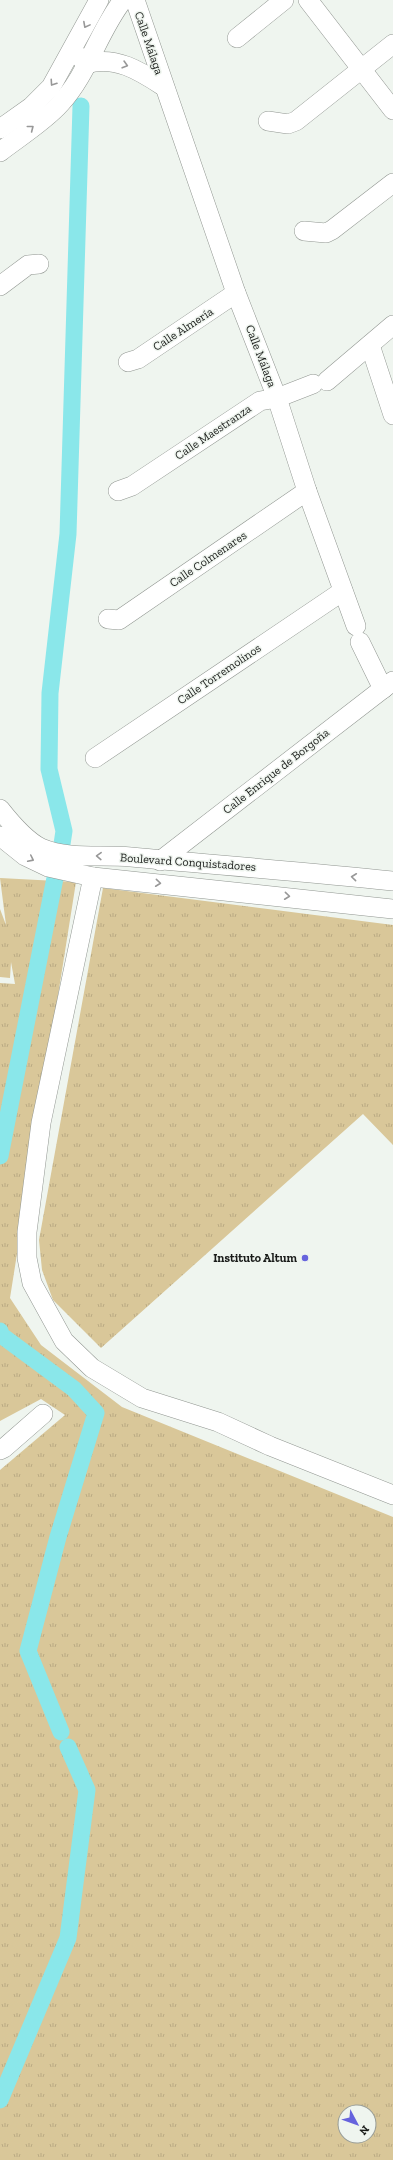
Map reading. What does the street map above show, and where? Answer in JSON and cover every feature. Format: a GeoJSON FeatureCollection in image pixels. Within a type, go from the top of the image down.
{"type":"FeatureCollection","features":[{"type":"Feature","properties":{"kind":"street"},"geometry":{"type":"LineString","coordinates":[[0,129],[32,107],[51,87],[100,0]]}},
{"type":"Feature","properties":{"kind":"street"},"geometry":{"type":"LineString","coordinates":[[0,152],[60,105],[86,64],[114,12],[123,0]]}},
{"type":"Feature","properties":{"kind":"street","name":"Calle Málaga"},"geometry":{"type":"LineString","coordinates":[[134,0],[236,293],[277,398],[307,492],[358,634],[388,685]]}},
{"type":"Feature","properties":{"kind":"street"},"geometry":{"type":"LineString","coordinates":[[237,38],[284,0]]}},
{"type":"Feature","properties":{"kind":"street"},"geometry":{"type":"LineString","coordinates":[[308,0],[393,110]]}},
{"type":"Feature","properties":{"kind":"street"},"geometry":{"type":"LineString","coordinates":[[268,121],[282,124],[296,121],[393,44]]}},
{"type":"Feature","properties":{"kind":"street"},"geometry":{"type":"LineString","coordinates":[[73,50],[86,64]]}},
{"type":"Feature","properties":{"kind":"street","name":"Calle Málaga"},"geometry":{"type":"LineString","coordinates":[[86,64],[106,61],[122,64],[137,69],[164,86]]}},
{"type":"Feature","properties":{"kind":"street"},"geometry":{"type":"LineString","coordinates":[[304,231],[326,233],[332,230],[393,183]]}},
{"type":"Feature","properties":{"kind":"street"},"geometry":{"type":"LineString","coordinates":[[0,286],[28,264],[39,264]]}},
{"type":"Feature","properties":{"kind":"street","name":"Calle Almería"},"geometry":{"type":"LineString","coordinates":[[128,362],[138,359],[236,293]]}},
{"type":"Feature","properties":{"kind":"street","name":"Calle Maestranza"},"geometry":{"type":"LineString","coordinates":[[118,491],[132,486],[260,400],[277,398],[320,382],[370,345],[393,325]]}},
{"type":"Feature","properties":{"kind":"street"},"geometry":{"type":"LineString","coordinates":[[370,345],[393,415]]}},
{"type":"Feature","properties":{"kind":"street","name":"Calle Colmenares"},"geometry":{"type":"LineString","coordinates":[[108,619],[119,620],[307,492]]}},
{"type":"Feature","properties":{"kind":"street","name":"Calle Torremolinos"},"geometry":{"type":"LineString","coordinates":[[95,758],[343,590]]}},
{"type":"Feature","properties":{"kind":"street","name":"Calle Enrique de Borgoña"},"geometry":{"type":"LineString","coordinates":[[160,860],[388,685]]}},
{"type":"Feature","properties":{"kind":"street","name":"Boulevard Conquistadores"},"geometry":{"type":"LineString","coordinates":[[0,809],[30,841],[64,855],[130,857],[301,871],[393,881]]}},
{"type":"Feature","properties":{"kind":"street","name":"Boulevard Conquistadores"},"geometry":{"type":"LineString","coordinates":[[0,836],[25,856],[48,867],[93,876],[393,909]]}},
{"type":"Feature","properties":{"kind":"street"},"geometry":{"type":"LineString","coordinates":[[93,876],[41,1123],[27,1232],[27,1258],[32,1283],[64,1341],[92,1368],[142,1398],[218,1422],[270,1446],[393,1495]]}},
{"type":"Feature","properties":{"kind":"street"},"geometry":{"type":"LineString","coordinates":[[0,1450],[43,1414]]}},
{"type":"Feature","properties":{"kind":"green space"},"geometry":{"type":"Polygon","coordinates":[[[0,878],[76,882],[10,1298],[41,1345],[122,1407],[393,1517],[393,2160],[0,2160],[0,1470],[65,1415],[41,1399],[0,1421],[0,983],[15,984],[11,962],[10,978],[0,977],[0,909],[6,925],[0,878]]]}},
{"type":"Feature","properties":{"kind":"green space"},"geometry":{"type":"Polygon","coordinates":[[[103,888],[393,925],[393,1145],[363,1114],[101,1348],[53,1300],[42,1270],[39,1240],[103,888]]]}},
{"type":"Feature","properties":{"kind":"waterway"},"geometry":{"type":"LineString","coordinates":[[62,844],[64,831],[49,769],[50,693],[68,534],[81,106]]}},
{"type":"Feature","properties":{"kind":"waterway"},"geometry":{"type":"LineString","coordinates":[[0,1156],[55,878]]}},
{"type":"Feature","properties":{"kind":"waterway"},"geometry":{"type":"LineString","coordinates":[[0,1331],[1,1335],[74,1389],[96,1413],[58,1537],[28,1651],[61,1732]]}},
{"type":"Feature","properties":{"kind":"waterway"},"geometry":{"type":"LineString","coordinates":[[0,2100],[68,1938],[87,1790],[68,1747]]}},
{"type":"Feature","properties":{"kind":"place","name":"Instituto Altum"},"geometry":{"type":"Point","coordinates":[305,1258]}}]}
